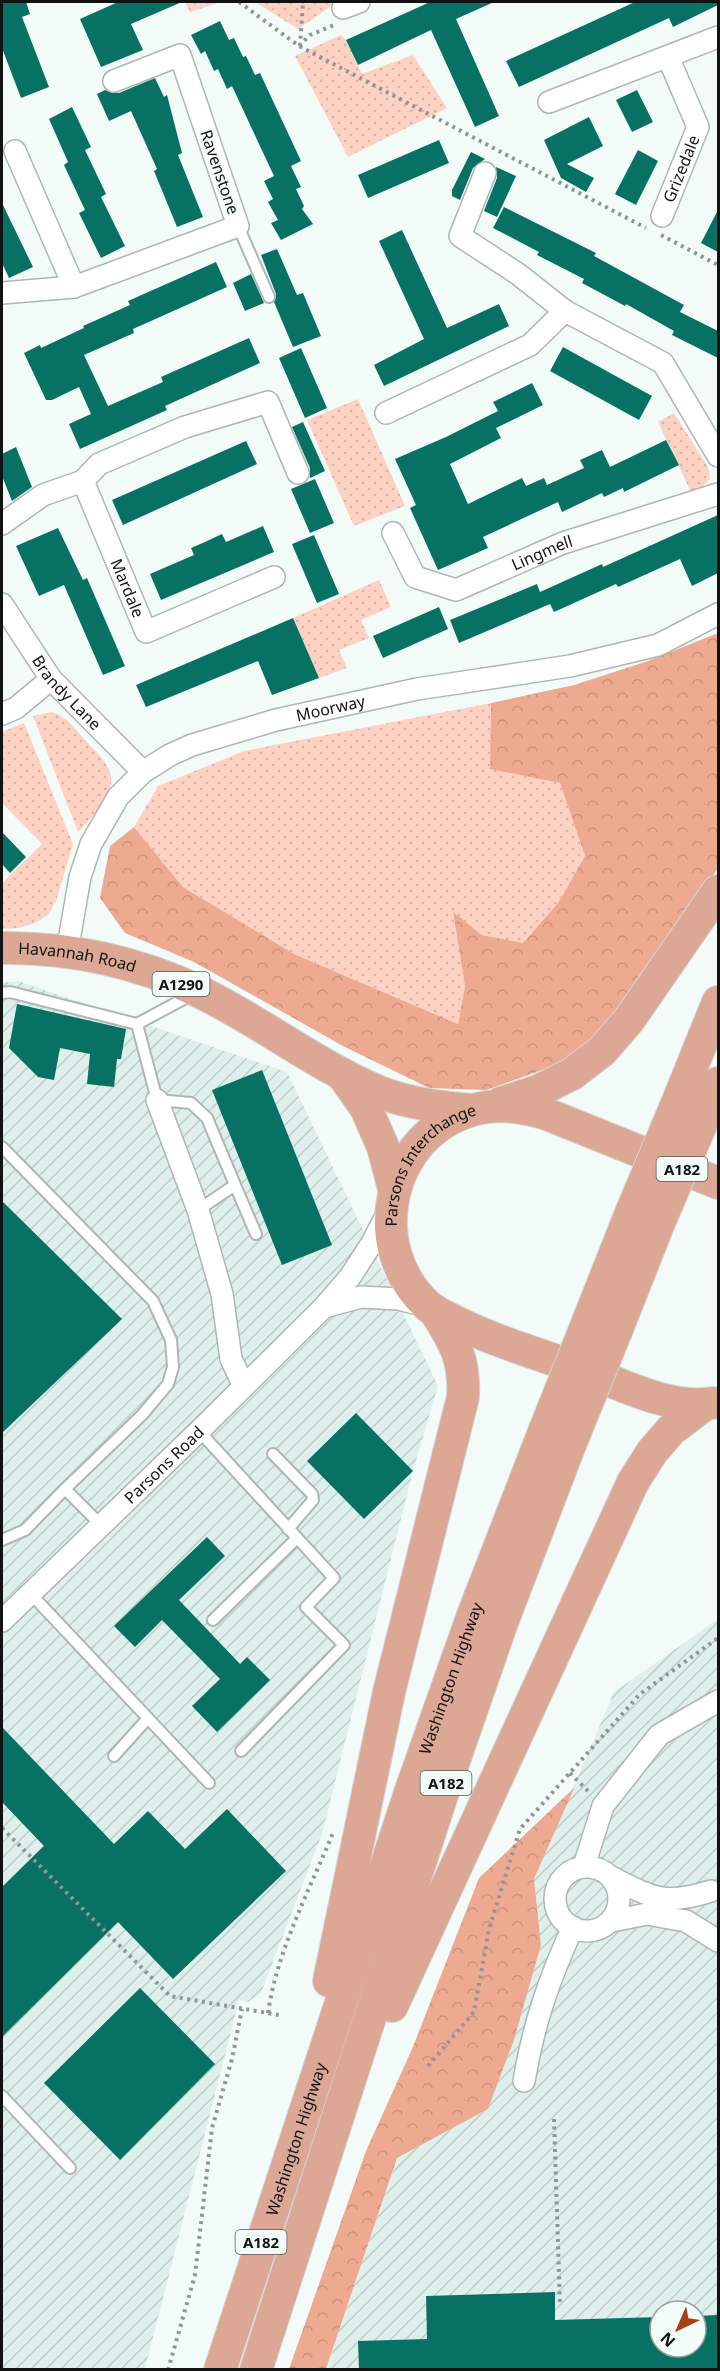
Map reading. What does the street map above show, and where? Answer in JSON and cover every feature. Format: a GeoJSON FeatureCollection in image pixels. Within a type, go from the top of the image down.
{"type":"FeatureCollection","features":[{"type":"Feature","properties":{"kind":"main road"},"geometry":{"type":"LineString","coordinates":[[483,1108],[538,1091],[572,1074],[602,1051],[629,1020],[718,891]]}},
{"type":"Feature","properties":{"kind":"main road","name":"Havannah Road"},"geometry":{"type":"LineString","coordinates":[[2,948],[67,952],[144,969],[199,991],[342,1074],[383,1093],[427,1106],[483,1108]]}},
{"type":"Feature","properties":{"kind":"main road","name":"Washington Highway"},"geometry":{"type":"LineString","coordinates":[[220,2370],[302,2115],[461,1648],[557,1437],[644,1219],[692,1107],[718,1002]]}},
{"type":"Feature","properties":{"kind":"main road","name":"Havannah Road"},"geometry":{"type":"LineString","coordinates":[[342,1074],[366,1108],[383,1147],[392,1199]]}},
{"type":"Feature","properties":{"kind":"main road","name":"Washington Highway"},"geometry":{"type":"LineString","coordinates":[[692,1107],[718,1083]]}},
{"type":"Feature","properties":{"kind":"main road","name":"Parsons Interchange"},"geometry":{"type":"LineString","coordinates":[[711,1404],[670,1402],[471,1330],[432,1309],[414,1291],[399,1265],[391,1237],[392,1199],[405,1163],[422,1139],[445,1121],[483,1108],[521,1107],[544,1113],[718,1183]]}},
{"type":"Feature","properties":{"kind":"main road"},"geometry":{"type":"LineString","coordinates":[[302,2115],[389,1692],[463,1397],[464,1374],[455,1343],[432,1309]]}},
{"type":"Feature","properties":{"kind":"main road"},"geometry":{"type":"LineString","coordinates":[[335,2129],[633,1482],[652,1452],[671,1430],[711,1404]]}},
{"type":"Feature","properties":{"kind":"main road","name":"Washington Highway"},"geometry":{"type":"LineString","coordinates":[[256,2370],[448,1779],[501,1625],[557,1437]]}},
{"type":"Feature","properties":{"kind":"street"},"geometry":{"type":"LineString","coordinates":[[549,102],[718,37]]}},
{"type":"Feature","properties":{"kind":"street","name":"Ravenstone"},"geometry":{"type":"LineString","coordinates":[[2,294],[74,288],[238,226],[180,55],[114,81]]}},
{"type":"Feature","properties":{"kind":"street","name":"Grizedale"},"geometry":{"type":"LineString","coordinates":[[662,216],[698,127],[668,57]]}},
{"type":"Feature","properties":{"kind":"street"},"geometry":{"type":"LineString","coordinates":[[15,151],[74,288]]}},
{"type":"Feature","properties":{"kind":"street"},"geometry":{"type":"LineString","coordinates":[[485,173],[460,236],[518,274],[565,311],[663,363],[717,447]]}},
{"type":"Feature","properties":{"kind":"street"},"geometry":{"type":"LineString","coordinates":[[386,413],[530,345],[565,311]]}},
{"type":"Feature","properties":{"kind":"street"},"geometry":{"type":"LineString","coordinates":[[2,524],[43,495],[83,482],[99,464],[185,427],[268,402],[298,473]]}},
{"type":"Feature","properties":{"kind":"street","name":"Mardale"},"geometry":{"type":"LineString","coordinates":[[83,482],[146,632],[274,577]]}},
{"type":"Feature","properties":{"kind":"street","name":"Lingmell"},"geometry":{"type":"LineString","coordinates":[[393,533],[415,577],[456,590],[563,543],[718,494]]}},
{"type":"Feature","properties":{"kind":"street","name":"Brandy Lane"},"geometry":{"type":"LineString","coordinates":[[2,604],[51,679],[143,772]]}},
{"type":"Feature","properties":{"kind":"street","name":"Moorway"},"geometry":{"type":"LineString","coordinates":[[67,952],[80,877],[91,844],[118,797],[143,772],[192,745],[226,733],[276,720],[417,689],[570,666],[647,648],[658,645],[718,614]]}},
{"type":"Feature","properties":{"kind":"street"},"geometry":{"type":"LineString","coordinates":[[2,714],[16,708],[51,679]]}},
{"type":"Feature","properties":{"kind":"street"},"geometry":{"type":"LineString","coordinates":[[157,1100],[198,1210],[222,1294],[231,1359],[244,1386]]}},
{"type":"Feature","properties":{"kind":"street","name":"Parsons Road"},"geometry":{"type":"LineString","coordinates":[[2,1621],[199,1431],[324,1306],[372,1243],[392,1199]]}},
{"type":"Feature","properties":{"kind":"street"},"geometry":{"type":"LineString","coordinates":[[324,1306],[361,1297],[399,1299],[432,1309]]}},
{"type":"Feature","properties":{"kind":"street"},"geometry":{"type":"LineString","coordinates":[[584,1866],[603,1806],[659,1735],[718,1701]]}},
{"type":"Feature","properties":{"kind":"street"},"geometry":{"type":"LineString","coordinates":[[686,1921],[702,1907],[711,1891],[676,1900],[650,1897],[596,1868],[584,1866],[566,1874],[557,1885],[554,1896],[558,1914],[563,1922],[582,1932],[593,1931],[612,1921],[647,1914],[686,1921],[718,1941]]}},
{"type":"Feature","properties":{"kind":"street"},"geometry":{"type":"LineString","coordinates":[[611,1877],[620,1898],[612,1921]]}},
{"type":"Feature","properties":{"kind":"street"},"geometry":{"type":"LineString","coordinates":[[524,2081],[534,2027],[559,1956],[573,1928]]}},
{"type":"Feature","properties":{"kind":"lane"},"geometry":{"type":"LineString","coordinates":[[238,226],[269,297]]}},
{"type":"Feature","properties":{"kind":"lane"},"geometry":{"type":"LineString","coordinates":[[2,993],[10,992],[137,1024],[199,991]]}},
{"type":"Feature","properties":{"kind":"lane"},"geometry":{"type":"LineString","coordinates":[[137,1024],[157,1100],[190,1103],[207,1118],[256,1234]]}},
{"type":"Feature","properties":{"kind":"lane"},"geometry":{"type":"LineString","coordinates":[[2,1146],[153,1301],[171,1340],[173,1367],[168,1384],[142,1415],[25,1530],[2,1540]]}},
{"type":"Feature","properties":{"kind":"lane"},"geometry":{"type":"LineString","coordinates":[[198,1210],[235,1185]]}},
{"type":"Feature","properties":{"kind":"lane"},"geometry":{"type":"LineString","coordinates":[[199,1431],[334,1578],[306,1607],[344,1646],[241,1750]]}},
{"type":"Feature","properties":{"kind":"lane"},"geometry":{"type":"LineString","coordinates":[[273,1454],[312,1494],[313,1500],[309,1506],[288,1529]]}},
{"type":"Feature","properties":{"kind":"lane"},"geometry":{"type":"LineString","coordinates":[[65,1489],[101,1525]]}},
{"type":"Feature","properties":{"kind":"lane"},"geometry":{"type":"LineString","coordinates":[[213,1620],[297,1538]]}},
{"type":"Feature","properties":{"kind":"lane"},"geometry":{"type":"LineString","coordinates":[[30,1593],[209,1783]]}},
{"type":"Feature","properties":{"kind":"lane"},"geometry":{"type":"LineString","coordinates":[[114,1756],[148,1718]]}},
{"type":"Feature","properties":{"kind":"lane"},"geometry":{"type":"LineString","coordinates":[[2,2096],[70,2168]]}},
{"type":"Feature","properties":{"kind":"path"},"geometry":{"type":"LineString","coordinates":[[239,2],[300,46],[718,265]]}},
{"type":"Feature","properties":{"kind":"path"},"geometry":{"type":"LineString","coordinates":[[300,46],[303,2]]}},
{"type":"Feature","properties":{"kind":"path"},"geometry":{"type":"LineString","coordinates":[[300,46],[310,35],[338,23],[351,5]]}},
{"type":"Feature","properties":{"kind":"path"},"geometry":{"type":"LineString","coordinates":[[428,2066],[474,2012],[489,1929],[520,1829],[640,1694],[718,1638]]}},
{"type":"Feature","properties":{"kind":"path"},"geometry":{"type":"LineString","coordinates":[[570,1773],[603,1806]]}},
{"type":"Feature","properties":{"kind":"path"},"geometry":{"type":"LineString","coordinates":[[2,1828],[170,1996],[279,2015]]}},
{"type":"Feature","properties":{"kind":"path"},"geometry":{"type":"LineString","coordinates":[[268,2013],[273,1984],[282,1958],[334,1830]]}},
{"type":"Feature","properties":{"kind":"path"},"geometry":{"type":"LineString","coordinates":[[168,2370],[195,2276],[212,2128],[232,2059],[242,2009]]}},
{"type":"Feature","properties":{"kind":"path"},"geometry":{"type":"LineString","coordinates":[[554,2119],[560,2306]]}},
{"type":"Feature","properties":{"kind":"shaded area"},"geometry":{"type":"Polygon","coordinates":[[[185,2],[221,2],[190,12],[185,2]]]}},
{"type":"Feature","properties":{"kind":"shaded area"},"geometry":{"type":"Polygon","coordinates":[[[255,2],[337,2],[298,29],[255,2]]]}},
{"type":"Feature","properties":{"kind":"shaded area"},"geometry":{"type":"Polygon","coordinates":[[[341,35],[346,40],[362,74],[413,55],[447,108],[348,157],[295,56],[341,35]]]}},
{"type":"Feature","properties":{"kind":"shaded area"},"geometry":{"type":"Polygon","coordinates":[[[358,399],[405,506],[354,526],[307,420],[358,399]]]}},
{"type":"Feature","properties":{"kind":"shaded area"},"geometry":{"type":"Polygon","coordinates":[[[674,413],[709,469],[710,479],[700,489],[690,490],[658,422],[674,413]]]}},
{"type":"Feature","properties":{"kind":"shaded area"},"geometry":{"type":"Polygon","coordinates":[[[379,580],[391,607],[361,620],[369,638],[339,650],[347,668],[319,678],[293,618],[379,580]]]}},
{"type":"Feature","properties":{"kind":"shaded area"},"geometry":{"type":"Polygon","coordinates":[[[491,703],[490,768],[560,783],[585,856],[558,903],[523,943],[482,935],[453,913],[465,986],[458,1024],[294,954],[183,887],[134,827],[158,786],[244,751],[491,703]]]}},
{"type":"Feature","properties":{"kind":"shaded area"},"geometry":{"type":"Polygon","coordinates":[[[52,712],[73,727],[100,756],[110,772],[111,784],[105,799],[78,832],[33,716],[52,712]]]}},
{"type":"Feature","properties":{"kind":"shaded area"},"geometry":{"type":"Polygon","coordinates":[[[24,723],[73,844],[56,901],[48,915],[35,923],[19,928],[2,929],[2,883],[42,844],[2,803],[2,732],[24,723]]]}},
{"type":"Feature","properties":{"kind":"shaded area"},"geometry":{"type":"Polygon","coordinates":[[[18,981],[287,1072],[438,1386],[413,1471],[322,1834],[261,1993],[248,2002],[239,2000],[145,2369],[2,2370],[2,983],[18,981]]]}},
{"type":"Feature","properties":{"kind":"shaded area"},"geometry":{"type":"Polygon","coordinates":[[[718,1619],[718,2369],[326,2370],[397,2158],[488,2109],[514,2040],[541,1945],[534,1879],[614,1692],[718,1619]]]}},
{"type":"Feature","properties":{"kind":"green space"},"geometry":{"type":"Polygon","coordinates":[[[718,633],[718,868],[676,934],[612,1022],[573,1059],[486,1090],[429,1088],[343,1046],[194,962],[125,933],[100,898],[110,846],[134,827],[183,887],[294,954],[458,1024],[465,986],[453,912],[482,935],[523,943],[558,903],[585,856],[560,783],[490,769],[491,703],[574,685],[648,661],[718,633]]]}},
{"type":"Feature","properties":{"kind":"green space"},"geometry":{"type":"Polygon","coordinates":[[[574,1788],[534,1879],[541,1945],[514,2040],[488,2109],[397,2158],[326,2369],[289,2369],[366,2151],[412,2049],[479,1878],[574,1788]]]}},
{"type":"Feature","properties":{"kind":"building"},"geometry":{"type":"Polygon","coordinates":[[[2,2],[26,2],[30,14],[22,17],[49,87],[21,98],[2,48],[2,2]]]}},
{"type":"Feature","properties":{"kind":"building"},"geometry":{"type":"Polygon","coordinates":[[[118,2],[182,2],[131,24],[143,50],[101,67],[80,19],[118,2]]]}},
{"type":"Feature","properties":{"kind":"building"},"geometry":{"type":"Polygon","coordinates":[[[430,2],[494,2],[456,19],[499,116],[475,127],[431,30],[358,65],[346,40],[430,2]]]}},
{"type":"Feature","properties":{"kind":"building"},"geometry":{"type":"Polygon","coordinates":[[[635,2],[718,2],[718,5],[673,27],[669,18],[519,87],[506,61],[635,2]]]}},
{"type":"Feature","properties":{"kind":"building"},"geometry":{"type":"Polygon","coordinates":[[[220,21],[229,40],[234,38],[243,57],[246,56],[255,75],[260,73],[301,161],[291,166],[301,187],[296,189],[304,206],[302,209],[313,224],[281,240],[271,223],[278,220],[268,202],[273,199],[264,181],[274,176],[232,86],[227,89],[218,69],[214,71],[205,51],[201,54],[191,35],[220,21]]]}},
{"type":"Feature","properties":{"kind":"building"},"geometry":{"type":"Polygon","coordinates":[[[155,78],[164,97],[167,95],[182,153],[178,155],[203,217],[177,227],[154,171],[157,169],[131,111],[109,121],[97,94],[105,90],[119,93],[155,78]]]}},
{"type":"Feature","properties":{"kind":"building"},"geometry":{"type":"Polygon","coordinates":[[[637,90],[653,122],[632,132],[616,100],[637,90]]]}},
{"type":"Feature","properties":{"kind":"building"},"geometry":{"type":"Polygon","coordinates":[[[72,107],[91,147],[85,150],[106,194],[101,197],[125,246],[101,258],[79,213],[85,210],[64,165],[68,162],[49,119],[72,107]]]}},
{"type":"Feature","properties":{"kind":"building"},"geometry":{"type":"Polygon","coordinates":[[[589,117],[603,146],[567,164],[594,178],[586,192],[561,178],[544,140],[589,117]]]}},
{"type":"Feature","properties":{"kind":"building"},"geometry":{"type":"Polygon","coordinates":[[[439,140],[449,163],[368,198],[358,175],[439,140]]]}},
{"type":"Feature","properties":{"kind":"building"},"geometry":{"type":"Polygon","coordinates":[[[638,150],[658,161],[636,205],[615,194],[638,150]]]}},
{"type":"Feature","properties":{"kind":"building"},"geometry":{"type":"Polygon","coordinates":[[[471,152],[485,159],[473,168],[460,200],[452,196],[452,190],[471,152]]]}},
{"type":"Feature","properties":{"kind":"building"},"geometry":{"type":"Polygon","coordinates":[[[496,167],[516,176],[497,217],[484,211],[497,178],[496,167]]]}},
{"type":"Feature","properties":{"kind":"building"},"geometry":{"type":"Polygon","coordinates":[[[2,203],[33,267],[9,278],[2,263],[2,203]]]}},
{"type":"Feature","properties":{"kind":"building"},"geometry":{"type":"Polygon","coordinates":[[[504,207],[596,253],[594,256],[684,305],[680,312],[718,331],[718,358],[672,335],[674,331],[626,304],[625,306],[582,283],[584,279],[537,255],[539,252],[493,228],[504,207]]]}},
{"type":"Feature","properties":{"kind":"building"},"geometry":{"type":"Polygon","coordinates":[[[718,210],[718,252],[701,243],[718,210]]]}},
{"type":"Feature","properties":{"kind":"building"},"geometry":{"type":"Polygon","coordinates":[[[402,230],[447,328],[499,304],[509,326],[384,386],[374,365],[424,339],[379,241],[402,230]]]}},
{"type":"Feature","properties":{"kind":"building"},"geometry":{"type":"Polygon","coordinates":[[[277,249],[297,295],[303,293],[321,336],[293,347],[274,302],[276,294],[261,255],[277,249]]]}},
{"type":"Feature","properties":{"kind":"building"},"geometry":{"type":"Polygon","coordinates":[[[216,262],[227,287],[133,329],[134,333],[84,355],[108,406],[163,382],[161,377],[249,338],[260,363],[165,406],[167,410],[80,449],[69,424],[91,414],[79,387],[52,400],[46,400],[24,353],[40,345],[41,348],[84,328],[83,326],[130,305],[128,301],[216,262]]]}},
{"type":"Feature","properties":{"kind":"building"},"geometry":{"type":"Polygon","coordinates":[[[251,274],[264,303],[245,311],[233,283],[251,274]]]}},
{"type":"Feature","properties":{"kind":"building"},"geometry":{"type":"Polygon","coordinates":[[[563,347],[652,396],[639,420],[550,371],[563,347]]]}},
{"type":"Feature","properties":{"kind":"building"},"geometry":{"type":"Polygon","coordinates":[[[301,348],[327,408],[305,418],[279,358],[301,348]]]}},
{"type":"Feature","properties":{"kind":"building"},"geometry":{"type":"Polygon","coordinates":[[[532,383],[543,405],[496,428],[501,438],[450,464],[468,504],[522,478],[526,486],[544,478],[547,485],[584,468],[580,460],[602,450],[610,467],[666,440],[679,465],[624,492],[623,488],[604,497],[602,493],[562,512],[558,502],[483,537],[488,548],[438,570],[410,508],[416,505],[395,459],[498,411],[493,402],[532,383]]]}},
{"type":"Feature","properties":{"kind":"building"},"geometry":{"type":"Polygon","coordinates":[[[303,422],[325,471],[310,478],[310,468],[292,427],[303,422]]]}},
{"type":"Feature","properties":{"kind":"building"},"geometry":{"type":"Polygon","coordinates":[[[246,441],[257,464],[123,525],[112,500],[246,441]]]}},
{"type":"Feature","properties":{"kind":"building"},"geometry":{"type":"Polygon","coordinates":[[[16,447],[32,487],[12,501],[2,476],[2,454],[16,447]]]}},
{"type":"Feature","properties":{"kind":"building"},"geometry":{"type":"Polygon","coordinates":[[[315,479],[334,523],[310,533],[291,489],[315,479]]]}},
{"type":"Feature","properties":{"kind":"building"},"geometry":{"type":"Polygon","coordinates":[[[718,515],[718,573],[692,586],[680,559],[554,612],[550,604],[459,643],[450,620],[537,584],[540,592],[602,564],[603,567],[718,515]]]}},
{"type":"Feature","properties":{"kind":"building"},"geometry":{"type":"Polygon","coordinates":[[[263,526],[274,552],[161,600],[150,574],[194,555],[191,548],[222,534],[226,542],[263,526]]]}},
{"type":"Feature","properties":{"kind":"building"},"geometry":{"type":"Polygon","coordinates":[[[58,528],[83,580],[87,578],[125,666],[103,675],[64,585],[39,596],[16,546],[58,528]]]}},
{"type":"Feature","properties":{"kind":"building"},"geometry":{"type":"Polygon","coordinates":[[[314,535],[339,594],[317,603],[292,544],[314,535]]]}},
{"type":"Feature","properties":{"kind":"building"},"geometry":{"type":"Polygon","coordinates":[[[439,607],[448,629],[383,658],[373,636],[439,607]]]}},
{"type":"Feature","properties":{"kind":"building"},"geometry":{"type":"Polygon","coordinates":[[[293,618],[319,678],[272,695],[258,661],[146,707],[136,685],[293,618]]]}},
{"type":"Feature","properties":{"kind":"building"},"geometry":{"type":"Polygon","coordinates":[[[2,832],[26,857],[10,873],[2,864],[2,832]]]}},
{"type":"Feature","properties":{"kind":"building"},"geometry":{"type":"Polygon","coordinates":[[[17,1004],[126,1029],[121,1059],[117,1059],[114,1087],[87,1084],[90,1054],[60,1048],[54,1080],[38,1077],[9,1048],[17,1004]]]}},
{"type":"Feature","properties":{"kind":"building"},"geometry":{"type":"Polygon","coordinates":[[[262,1070],[332,1245],[282,1265],[212,1090],[262,1070]]]}},
{"type":"Feature","properties":{"kind":"building"},"geometry":{"type":"Polygon","coordinates":[[[2,1201],[122,1319],[2,1433],[2,1201]]]}},
{"type":"Feature","properties":{"kind":"building"},"geometry":{"type":"Polygon","coordinates":[[[356,1413],[413,1471],[364,1519],[307,1461],[356,1413]]]}},
{"type":"Feature","properties":{"kind":"building"},"geometry":{"type":"Polygon","coordinates":[[[207,1537],[225,1556],[179,1600],[240,1664],[247,1657],[270,1680],[217,1732],[192,1706],[220,1679],[162,1620],[135,1647],[114,1626],[207,1537]]]}},
{"type":"Feature","properties":{"kind":"building"},"geometry":{"type":"Polygon","coordinates":[[[2,1727],[114,1844],[148,1811],[185,1849],[227,1809],[286,1871],[173,1979],[118,1922],[2,2037],[2,1887],[44,1846],[2,1802],[2,1727]]]}},
{"type":"Feature","properties":{"kind":"building"},"geometry":{"type":"Polygon","coordinates":[[[140,1988],[215,2064],[120,2160],[44,2083],[140,1988]]]}},
{"type":"Feature","properties":{"kind":"building"},"geometry":{"type":"Polygon","coordinates":[[[555,2292],[555,2320],[648,2317],[648,2359],[708,2359],[708,2315],[718,2315],[718,2370],[359,2370],[358,2341],[427,2339],[426,2296],[555,2292]]]}}]}
